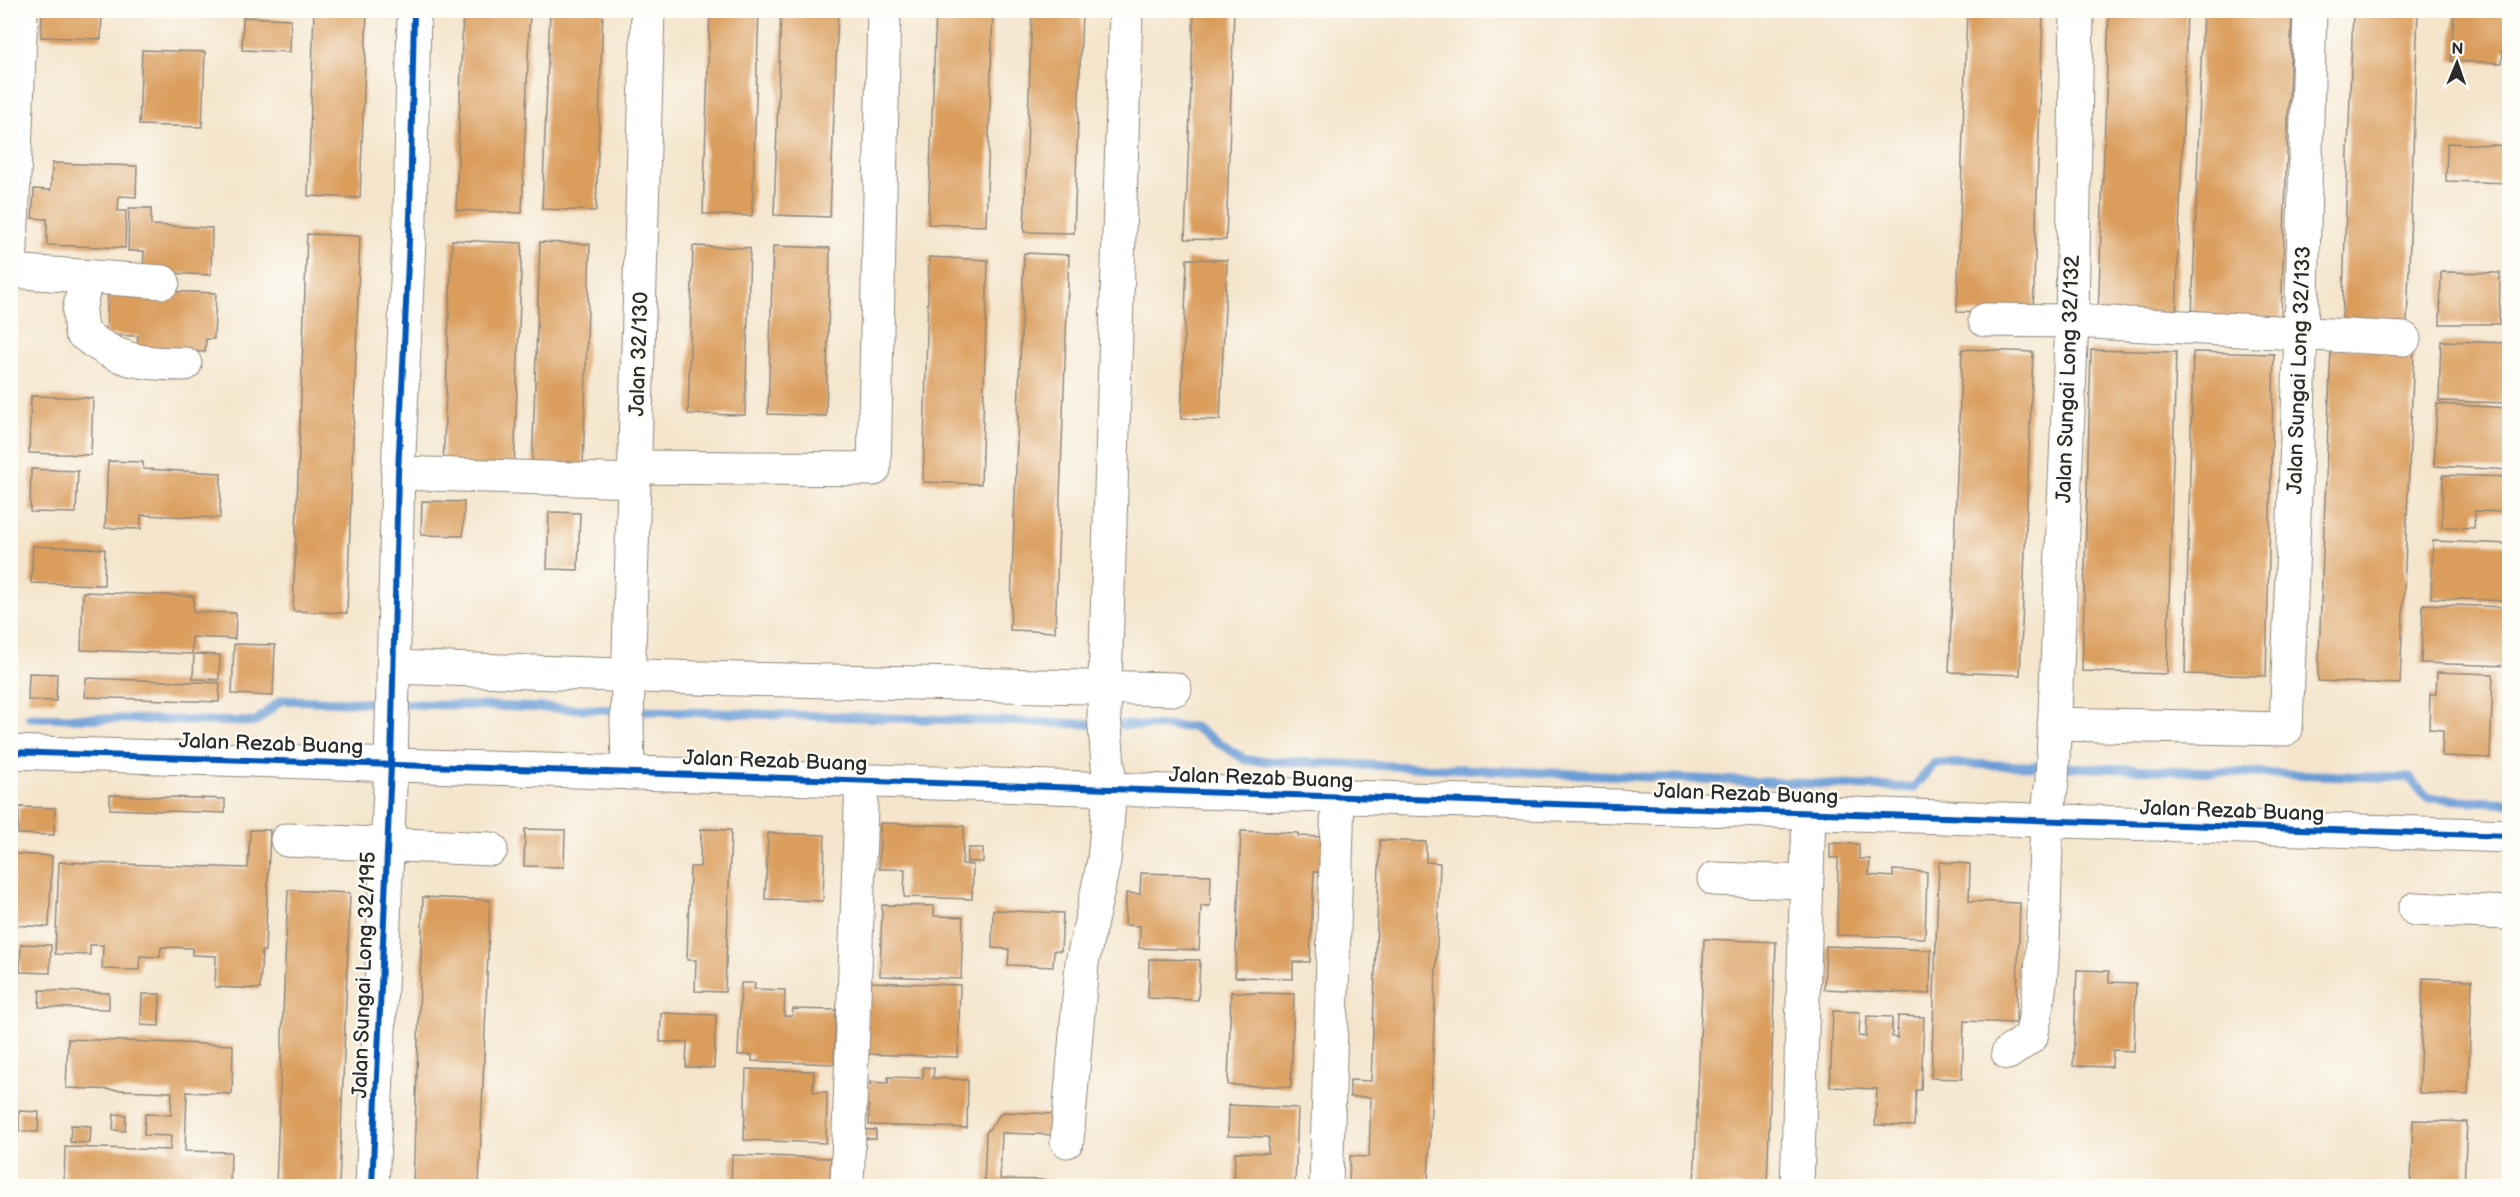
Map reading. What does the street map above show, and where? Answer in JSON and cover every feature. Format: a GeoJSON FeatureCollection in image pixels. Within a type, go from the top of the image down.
{"type":"FeatureCollection","features":[{"type":"Feature","properties":{"kind":"street"},"geometry":{"type":"LineString","coordinates":[[21,10],[10,271],[163,282]]}},
{"type":"Feature","properties":{"kind":"street","name":"Jalan Sungai Long 32/195"},"geometry":{"type":"LineString","coordinates":[[372,1186],[391,765],[398,473],[410,219],[414,10]]}},
{"type":"Feature","properties":{"kind":"street","name":"Jalan 32/130"},"geometry":{"type":"LineString","coordinates":[[628,773],[628,698],[648,10]]}},
{"type":"Feature","properties":{"kind":"street"},"geometry":{"type":"LineString","coordinates":[[398,473],[635,474],[874,469],[884,10]]}},
{"type":"Feature","properties":{"kind":"street"},"geometry":{"type":"LineString","coordinates":[[1067,1141],[1082,963],[1104,861],[1110,789],[1105,716],[1126,10]]}},
{"type":"Feature","properties":{"kind":"street","name":"Jalan Sungai Long 32/132"},"geometry":{"type":"LineString","coordinates":[[2008,1053],[2031,1036],[2039,1005],[2046,821],[2052,781],[2072,321],[2077,10]]}},
{"type":"Feature","properties":{"kind":"street","name":"Jalan Sungai Long 32/133"},"geometry":{"type":"LineString","coordinates":[[2054,736],[2286,729],[2310,10]]}},
{"type":"Feature","properties":{"kind":"street"},"geometry":{"type":"LineString","coordinates":[[86,277],[79,312],[81,332],[101,349],[146,364],[185,364]]}},
{"type":"Feature","properties":{"kind":"street"},"geometry":{"type":"LineString","coordinates":[[1985,320],[2072,321],[2404,339]]}},
{"type":"Feature","properties":{"kind":"street"},"geometry":{"type":"LineString","coordinates":[[392,692],[628,698],[1105,716],[1175,689]]}},
{"type":"Feature","properties":{"kind":"street","name":"Jalan Rezab Buang"},"geometry":{"type":"LineString","coordinates":[[10,752],[2510,836]]}},
{"type":"Feature","properties":{"kind":"street"},"geometry":{"type":"LineString","coordinates":[[847,1186],[862,781]]}},
{"type":"Feature","properties":{"kind":"street"},"geometry":{"type":"LineString","coordinates":[[1326,1186],[1338,797]]}},
{"type":"Feature","properties":{"kind":"street"},"geometry":{"type":"LineString","coordinates":[[1797,1186],[1809,813]]}},
{"type":"Feature","properties":{"kind":"street"},"geometry":{"type":"LineString","coordinates":[[287,840],[491,849]]}},
{"type":"Feature","properties":{"kind":"street"},"geometry":{"type":"LineString","coordinates":[[1714,879],[1806,882]]}},
{"type":"Feature","properties":{"kind":"street"},"geometry":{"type":"LineString","coordinates":[[2415,909],[2510,913]]}},
{"type":"Feature","properties":{"kind":"building"},"geometry":{"type":"Polygon","coordinates":[[[42,10],[102,10],[101,39],[41,37],[42,10]]]}},
{"type":"Feature","properties":{"kind":"building"},"geometry":{"type":"Polygon","coordinates":[[[314,10],[367,10],[360,198],[308,196],[314,10]]]}},
{"type":"Feature","properties":{"kind":"building"},"geometry":{"type":"Polygon","coordinates":[[[463,10],[530,10],[522,213],[456,210],[463,10]]]}},
{"type":"Feature","properties":{"kind":"building"},"geometry":{"type":"Polygon","coordinates":[[[550,10],[603,10],[596,211],[542,209],[550,10]]]}},
{"type":"Feature","properties":{"kind":"building"},"geometry":{"type":"Polygon","coordinates":[[[710,10],[759,10],[752,216],[703,214],[710,10]]]}},
{"type":"Feature","properties":{"kind":"building"},"geometry":{"type":"Polygon","coordinates":[[[781,10],[838,10],[830,217],[774,215],[781,10]]]}},
{"type":"Feature","properties":{"kind":"building"},"geometry":{"type":"Polygon","coordinates":[[[936,10],[993,10],[986,226],[928,224],[936,10]]]}},
{"type":"Feature","properties":{"kind":"building"},"geometry":{"type":"Polygon","coordinates":[[[1032,10],[1082,10],[1074,233],[1024,232],[1032,10]]]}},
{"type":"Feature","properties":{"kind":"building"},"geometry":{"type":"Polygon","coordinates":[[[1194,10],[1234,10],[1226,240],[1185,239],[1194,10]]]}},
{"type":"Feature","properties":{"kind":"building"},"geometry":{"type":"Polygon","coordinates":[[[1967,10],[2043,10],[2033,315],[1957,312],[1967,10]]]}},
{"type":"Feature","properties":{"kind":"building"},"geometry":{"type":"Polygon","coordinates":[[[2109,10],[2187,10],[2176,320],[2098,317],[2109,10]]]}},
{"type":"Feature","properties":{"kind":"building"},"geometry":{"type":"Polygon","coordinates":[[[2203,10],[2292,10],[2281,320],[2192,317],[2203,10]]]}},
{"type":"Feature","properties":{"kind":"building"},"geometry":{"type":"Polygon","coordinates":[[[2353,10],[2418,10],[2407,326],[2342,323],[2353,10]]]}},
{"type":"Feature","properties":{"kind":"building"},"geometry":{"type":"Polygon","coordinates":[[[2454,10],[2505,10],[2505,21],[2510,21],[2510,51],[2503,50],[2502,63],[2451,61],[2454,10]]]}},
{"type":"Feature","properties":{"kind":"building"},"geometry":{"type":"Polygon","coordinates":[[[243,17],[291,19],[290,52],[242,50],[243,17]]]}},
{"type":"Feature","properties":{"kind":"building"},"geometry":{"type":"Polygon","coordinates":[[[142,50],[205,52],[202,127],[139,125],[142,50]]]}},
{"type":"Feature","properties":{"kind":"building"},"geometry":{"type":"Polygon","coordinates":[[[2447,143],[2510,146],[2510,183],[2446,181],[2447,143]]]}},
{"type":"Feature","properties":{"kind":"building"},"geometry":{"type":"Polygon","coordinates":[[[52,163],[137,166],[136,197],[119,196],[118,211],[126,211],[125,248],[47,245],[47,219],[32,218],[34,189],[51,190],[52,163]]]}},
{"type":"Feature","properties":{"kind":"building"},"geometry":{"type":"Polygon","coordinates":[[[129,208],[151,208],[151,225],[212,228],[211,275],[143,272],[144,251],[128,251],[129,208]]]}},
{"type":"Feature","properties":{"kind":"building"},"geometry":{"type":"Polygon","coordinates":[[[307,234],[360,236],[347,613],[293,611],[307,234]]]}},
{"type":"Feature","properties":{"kind":"building"},"geometry":{"type":"Polygon","coordinates":[[[452,240],[522,243],[514,470],[443,467],[452,240]]]}},
{"type":"Feature","properties":{"kind":"building"},"geometry":{"type":"Polygon","coordinates":[[[540,242],[590,244],[583,469],[532,467],[540,242]]]}},
{"type":"Feature","properties":{"kind":"building"},"geometry":{"type":"Polygon","coordinates":[[[693,246],[750,248],[745,415],[688,414],[693,246]]]}},
{"type":"Feature","properties":{"kind":"building"},"geometry":{"type":"Polygon","coordinates":[[[773,246],[830,248],[826,416],[768,414],[773,246]]]}},
{"type":"Feature","properties":{"kind":"building"},"geometry":{"type":"Polygon","coordinates":[[[1024,253],[1069,255],[1055,632],[1010,630],[1024,253]]]}},
{"type":"Feature","properties":{"kind":"building"},"geometry":{"type":"Polygon","coordinates":[[[929,257],[988,260],[981,484],[923,482],[929,257]]]}},
{"type":"Feature","properties":{"kind":"building"},"geometry":{"type":"Polygon","coordinates":[[[1187,259],[1227,260],[1220,420],[1181,419],[1187,259]]]}},
{"type":"Feature","properties":{"kind":"building"},"geometry":{"type":"Polygon","coordinates":[[[2441,272],[2500,273],[2499,324],[2440,324],[2441,272]]]}},
{"type":"Feature","properties":{"kind":"building"},"geometry":{"type":"Polygon","coordinates":[[[108,289],[216,293],[214,339],[206,339],[205,352],[137,350],[138,336],[106,335],[108,289]]]}},
{"type":"Feature","properties":{"kind":"building"},"geometry":{"type":"Polygon","coordinates":[[[2441,341],[2510,343],[2510,403],[2439,401],[2441,341]]]}},
{"type":"Feature","properties":{"kind":"building"},"geometry":{"type":"Polygon","coordinates":[[[2331,347],[2414,351],[2400,684],[2318,681],[2331,347]]]}},
{"type":"Feature","properties":{"kind":"building"},"geometry":{"type":"Polygon","coordinates":[[[1962,349],[2033,352],[2020,675],[1949,672],[1962,349]]]}},
{"type":"Feature","properties":{"kind":"building"},"geometry":{"type":"Polygon","coordinates":[[[2091,350],[2176,352],[2167,674],[2082,671],[2091,350]]]}},
{"type":"Feature","properties":{"kind":"building"},"geometry":{"type":"Polygon","coordinates":[[[2193,352],[2274,354],[2266,676],[2185,674],[2193,352]]]}},
{"type":"Feature","properties":{"kind":"building"},"geometry":{"type":"Polygon","coordinates":[[[31,396],[93,398],[91,455],[29,453],[31,396]]]}},
{"type":"Feature","properties":{"kind":"building"},"geometry":{"type":"Polygon","coordinates":[[[2437,404],[2510,408],[2510,470],[2434,466],[2437,404]]]}},
{"type":"Feature","properties":{"kind":"building"},"geometry":{"type":"Polygon","coordinates":[[[108,461],[143,462],[143,469],[221,473],[220,518],[141,515],[141,529],[105,528],[108,461]]]}},
{"type":"Feature","properties":{"kind":"building"},"geometry":{"type":"Polygon","coordinates":[[[31,469],[78,471],[76,513],[30,512],[31,469]]]}},
{"type":"Feature","properties":{"kind":"building"},"geometry":{"type":"Polygon","coordinates":[[[2443,475],[2510,477],[2510,512],[2475,511],[2474,528],[2442,527],[2443,475]]]}},
{"type":"Feature","properties":{"kind":"building"},"geometry":{"type":"Polygon","coordinates":[[[422,501],[464,502],[463,536],[421,535],[422,501]]]}},
{"type":"Feature","properties":{"kind":"building"},"geometry":{"type":"Polygon","coordinates":[[[549,512],[580,513],[578,570],[547,569],[549,512]]]}},
{"type":"Feature","properties":{"kind":"building"},"geometry":{"type":"Polygon","coordinates":[[[2433,541],[2510,544],[2508,601],[2431,598],[2433,541]]]}},
{"type":"Feature","properties":{"kind":"building"},"geometry":{"type":"Polygon","coordinates":[[[33,546],[105,549],[104,585],[31,583],[33,546]]]}},
{"type":"Feature","properties":{"kind":"building"},"geometry":{"type":"Polygon","coordinates":[[[83,592],[194,596],[193,612],[236,613],[235,639],[192,637],[192,654],[81,650],[83,592]]]}},
{"type":"Feature","properties":{"kind":"building"},"geometry":{"type":"Polygon","coordinates":[[[2423,604],[2510,607],[2508,666],[2421,663],[2423,604]]]}},
{"type":"Feature","properties":{"kind":"building"},"geometry":{"type":"Polygon","coordinates":[[[234,644],[275,645],[273,696],[232,694],[234,644]]]}},
{"type":"Feature","properties":{"kind":"building"},"geometry":{"type":"Polygon","coordinates":[[[194,654],[220,655],[219,680],[193,679],[194,654]]]}},
{"type":"Feature","properties":{"kind":"building"},"geometry":{"type":"Polygon","coordinates":[[[2437,672],[2493,674],[2490,758],[2442,756],[2443,730],[2429,729],[2430,694],[2436,694],[2437,672]]]}},
{"type":"Feature","properties":{"kind":"building"},"geometry":{"type":"Polygon","coordinates":[[[29,673],[57,674],[56,701],[28,700],[29,673]]]}},
{"type":"Feature","properties":{"kind":"building"},"geometry":{"type":"Polygon","coordinates":[[[86,678],[220,683],[219,702],[85,697],[86,678]]]}},
{"type":"Feature","properties":{"kind":"building"},"geometry":{"type":"Polygon","coordinates":[[[110,795],[225,799],[225,813],[110,809],[110,795]]]}},
{"type":"Feature","properties":{"kind":"building"},"geometry":{"type":"Polygon","coordinates":[[[19,807],[55,808],[54,835],[18,834],[19,807]]]}},
{"type":"Feature","properties":{"kind":"building"},"geometry":{"type":"Polygon","coordinates":[[[880,823],[964,826],[962,864],[973,865],[972,899],[904,897],[905,869],[879,869],[880,823]]]}},
{"type":"Feature","properties":{"kind":"building"},"geometry":{"type":"Polygon","coordinates":[[[525,829],[565,830],[564,867],[524,866],[525,829]]]}},
{"type":"Feature","properties":{"kind":"building"},"geometry":{"type":"Polygon","coordinates":[[[701,829],[731,830],[725,992],[695,991],[696,960],[687,960],[690,867],[700,867],[701,829]]]}},
{"type":"Feature","properties":{"kind":"building"},"geometry":{"type":"Polygon","coordinates":[[[250,830],[270,830],[265,951],[262,951],[260,989],[215,987],[216,956],[192,955],[192,948],[161,947],[160,957],[140,956],[139,970],[102,969],[103,945],[90,945],[90,955],[55,954],[59,862],[248,868],[250,830]]]}},
{"type":"Feature","properties":{"kind":"building"},"geometry":{"type":"Polygon","coordinates":[[[1241,831],[1298,833],[1298,836],[1326,837],[1325,872],[1314,872],[1310,962],[1293,962],[1293,979],[1235,977],[1241,831]]]}},
{"type":"Feature","properties":{"kind":"building"},"geometry":{"type":"Polygon","coordinates":[[[768,833],[825,835],[823,901],[765,899],[768,833]]]}},
{"type":"Feature","properties":{"kind":"building"},"geometry":{"type":"Polygon","coordinates":[[[1380,840],[1426,842],[1426,862],[1440,863],[1428,1186],[1349,1186],[1350,1156],[1369,1157],[1371,1097],[1350,1097],[1350,1080],[1371,1081],[1380,840]]]}},
{"type":"Feature","properties":{"kind":"building"},"geometry":{"type":"Polygon","coordinates":[[[1830,843],[1859,844],[1859,859],[1870,859],[1869,875],[1893,877],[1893,870],[1927,872],[1925,938],[1837,935],[1838,858],[1830,858],[1830,843]]]}},
{"type":"Feature","properties":{"kind":"building"},"geometry":{"type":"Polygon","coordinates":[[[968,848],[983,848],[983,862],[967,862],[968,848]]]}},
{"type":"Feature","properties":{"kind":"building"},"geometry":{"type":"Polygon","coordinates":[[[14,854],[52,856],[49,927],[11,925],[14,854]]]}},
{"type":"Feature","properties":{"kind":"building"},"geometry":{"type":"Polygon","coordinates":[[[1939,862],[1970,864],[1969,901],[2020,903],[2016,1023],[1964,1021],[1962,1079],[1931,1078],[1939,862]]]}},
{"type":"Feature","properties":{"kind":"building"},"geometry":{"type":"Polygon","coordinates":[[[1141,873],[1211,875],[1210,906],[1201,906],[1199,950],[1139,948],[1140,926],[1125,925],[1126,893],[1140,894],[1141,873]]]}},
{"type":"Feature","properties":{"kind":"building"},"geometry":{"type":"Polygon","coordinates":[[[288,890],[350,893],[339,1186],[276,1186],[288,890]]]}},
{"type":"Feature","properties":{"kind":"building"},"geometry":{"type":"Polygon","coordinates":[[[423,897],[490,900],[479,1186],[413,1186],[423,897]]]}},
{"type":"Feature","properties":{"kind":"building"},"geometry":{"type":"Polygon","coordinates":[[[882,905],[934,906],[934,916],[963,917],[961,979],[880,976],[882,905]]]}},
{"type":"Feature","properties":{"kind":"building"},"geometry":{"type":"Polygon","coordinates":[[[993,910],[1063,913],[1061,951],[1054,950],[1053,967],[1008,965],[1009,949],[992,948],[993,910]]]}},
{"type":"Feature","properties":{"kind":"building"},"geometry":{"type":"Polygon","coordinates":[[[1704,939],[1776,942],[1767,1186],[1694,1186],[1704,939]]]}},
{"type":"Feature","properties":{"kind":"building"},"geometry":{"type":"Polygon","coordinates":[[[21,944],[51,945],[50,973],[20,972],[21,944]]]}},
{"type":"Feature","properties":{"kind":"building"},"geometry":{"type":"Polygon","coordinates":[[[1826,946],[1931,950],[1930,994],[1824,989],[1826,946]]]}},
{"type":"Feature","properties":{"kind":"building"},"geometry":{"type":"Polygon","coordinates":[[[1149,959],[1200,960],[1198,1000],[1148,998],[1149,959]]]}},
{"type":"Feature","properties":{"kind":"building"},"geometry":{"type":"Polygon","coordinates":[[[2077,970],[2109,971],[2109,982],[2136,983],[2134,1051],[2113,1050],[2112,1067],[2073,1066],[2077,970]]]}},
{"type":"Feature","properties":{"kind":"building"},"geometry":{"type":"Polygon","coordinates":[[[2423,978],[2472,980],[2468,1095],[2419,1093],[2423,978]]]}},
{"type":"Feature","properties":{"kind":"building"},"geometry":{"type":"Polygon","coordinates":[[[868,982],[960,985],[958,1057],[865,1054],[868,982]]]}},
{"type":"Feature","properties":{"kind":"building"},"geometry":{"type":"Polygon","coordinates":[[[741,983],[755,983],[754,989],[785,990],[784,1016],[792,1016],[793,1009],[836,1010],[834,1064],[752,1061],[752,1055],[738,1055],[741,983]]]}},
{"type":"Feature","properties":{"kind":"building"},"geometry":{"type":"Polygon","coordinates":[[[40,990],[109,993],[109,1009],[39,1007],[40,990]]]}},
{"type":"Feature","properties":{"kind":"building"},"geometry":{"type":"Polygon","coordinates":[[[1231,992],[1294,994],[1291,1087],[1228,1085],[1231,992]]]}},
{"type":"Feature","properties":{"kind":"building"},"geometry":{"type":"Polygon","coordinates":[[[142,994],[160,994],[159,1026],[141,1025],[142,994]]]}},
{"type":"Feature","properties":{"kind":"building"},"geometry":{"type":"Polygon","coordinates":[[[1833,1011],[1860,1012],[1859,1036],[1866,1037],[1867,1016],[1892,1017],[1892,1037],[1897,1038],[1898,1016],[1924,1017],[1921,1090],[1916,1090],[1914,1126],[1875,1125],[1877,1089],[1830,1087],[1833,1011]]]}},
{"type":"Feature","properties":{"kind":"building"},"geometry":{"type":"Polygon","coordinates":[[[661,1013],[716,1015],[714,1068],[686,1067],[687,1042],[660,1042],[661,1013]]]}},
{"type":"Feature","properties":{"kind":"building"},"geometry":{"type":"Polygon","coordinates":[[[68,1039],[233,1045],[232,1094],[187,1092],[185,1151],[231,1152],[230,1186],[64,1186],[65,1147],[170,1150],[171,1136],[144,1135],[145,1114],[171,1115],[172,1092],[66,1088],[68,1039]]]}},
{"type":"Feature","properties":{"kind":"building"},"geometry":{"type":"Polygon","coordinates":[[[923,1067],[934,1068],[933,1078],[968,1080],[967,1128],[869,1125],[869,1106],[861,1106],[862,1085],[870,1085],[870,1082],[888,1083],[888,1077],[923,1078],[923,1067]]]}},
{"type":"Feature","properties":{"kind":"building"},"geometry":{"type":"Polygon","coordinates":[[[746,1069],[814,1071],[813,1092],[827,1092],[826,1143],[744,1140],[746,1069]]]}},
{"type":"Feature","properties":{"kind":"building"},"geometry":{"type":"Polygon","coordinates":[[[1229,1105],[1298,1108],[1295,1186],[1234,1186],[1235,1152],[1268,1153],[1269,1137],[1228,1136],[1229,1105]]]}},
{"type":"Feature","properties":{"kind":"building"},"geometry":{"type":"Polygon","coordinates":[[[19,1111],[39,1112],[38,1132],[19,1131],[19,1111]]]}},
{"type":"Feature","properties":{"kind":"building"},"geometry":{"type":"Polygon","coordinates":[[[1002,1112],[1058,1114],[1057,1135],[1002,1133],[1000,1179],[1048,1180],[1048,1186],[984,1186],[986,1133],[1002,1112]]]}},
{"type":"Feature","properties":{"kind":"building"},"geometry":{"type":"Polygon","coordinates":[[[114,1114],[126,1115],[125,1131],[113,1130],[114,1114]]]}},
{"type":"Feature","properties":{"kind":"building"},"geometry":{"type":"Polygon","coordinates":[[[2413,1120],[2467,1122],[2464,1186],[2411,1186],[2413,1120]]]}},
{"type":"Feature","properties":{"kind":"building"},"geometry":{"type":"Polygon","coordinates":[[[71,1125],[91,1126],[90,1143],[70,1142],[71,1125]]]}},
{"type":"Feature","properties":{"kind":"building"},"geometry":{"type":"Polygon","coordinates":[[[857,1129],[876,1130],[876,1139],[857,1138],[857,1129]]]}},
{"type":"Feature","properties":{"kind":"building"},"geometry":{"type":"Polygon","coordinates":[[[732,1155],[831,1158],[830,1186],[731,1186],[732,1155]]]}},
{"type":"Feature","properties":{"kind":"waterway"},"geometry":{"type":"LineString","coordinates":[[29,717],[255,722],[281,700],[1194,727],[1246,760],[1913,788],[1935,763],[2410,778],[2427,798],[2510,803]]}},
{"type":"Feature","properties":{"kind":"cycle path"},"geometry":{"type":"LineString","coordinates":[[372,1186],[391,765],[398,473],[410,219],[414,10]]}},
{"type":"Feature","properties":{"kind":"cycle path"},"geometry":{"type":"LineString","coordinates":[[10,752],[2510,836]]}}]}
